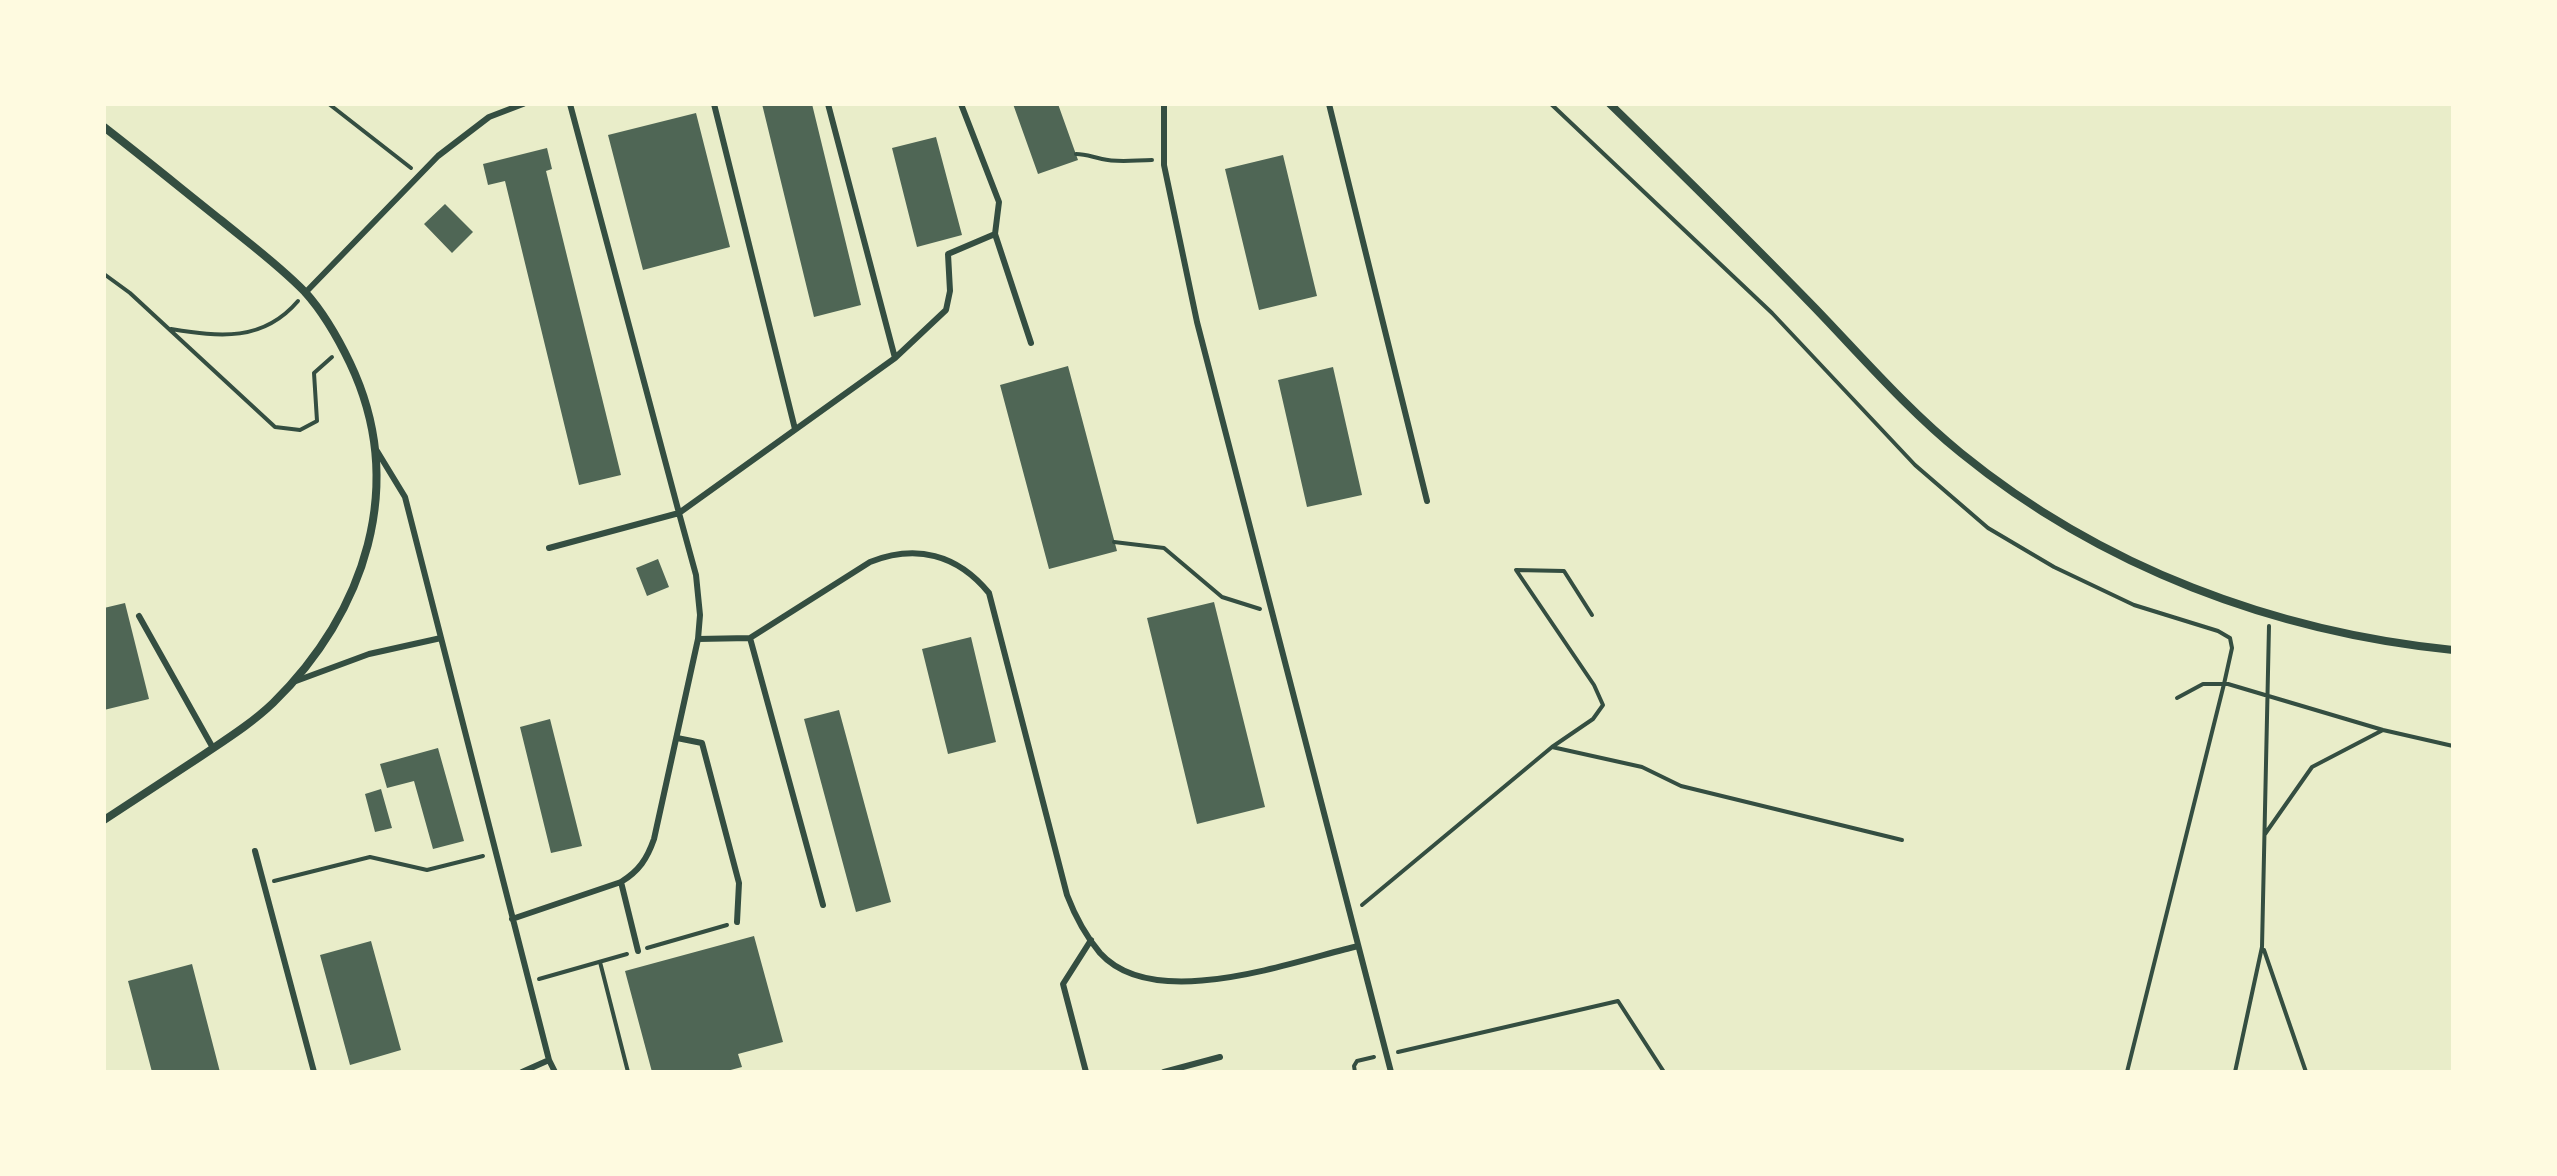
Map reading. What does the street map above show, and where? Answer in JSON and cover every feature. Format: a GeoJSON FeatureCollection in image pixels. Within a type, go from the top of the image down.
{"type":"FeatureCollection","features":[{"type":"Feature","properties":{"kind":"street"},"geometry":{"type":"LineString","coordinates":[[1610,104],[1724,215],[1880,377],[1960,453],[2047,516],[2106,549],[2216,597],[2271,616],[2347,634],[2453,650]]}},
{"type":"Feature","properties":{"kind":"street"},"geometry":{"type":"LineString","coordinates":[[104,127],[251,245],[305,293],[330,325],[363,394],[376,449],[377,478],[375,506],[361,573],[333,631],[318,653],[272,704],[213,748],[104,820]]}},
{"type":"Feature","properties":{"kind":"lane"},"geometry":{"type":"LineString","coordinates":[[305,293],[438,156],[489,117],[523,104]]}},
{"type":"Feature","properties":{"kind":"lane"},"geometry":{"type":"LineString","coordinates":[[512,919],[621,882],[636,872],[648,857],[698,639],[700,595],[570,104]]}},
{"type":"Feature","properties":{"kind":"lane"},"geometry":{"type":"LineString","coordinates":[[714,104],[795,429]]}},
{"type":"Feature","properties":{"kind":"lane"},"geometry":{"type":"LineString","coordinates":[[828,104],[895,358]]}},
{"type":"Feature","properties":{"kind":"lane"},"geometry":{"type":"LineString","coordinates":[[961,104],[999,202],[995,234],[1031,343]]}},
{"type":"Feature","properties":{"kind":"lane"},"geometry":{"type":"LineString","coordinates":[[1164,104],[1164,160],[1197,322],[1391,1072]]}},
{"type":"Feature","properties":{"kind":"lane"},"geometry":{"type":"LineString","coordinates":[[1329,104],[1427,501]]}},
{"type":"Feature","properties":{"kind":"lane"},"geometry":{"type":"LineString","coordinates":[[549,548],[679,513],[895,358],[946,310],[950,291],[948,254],[995,234]]}},
{"type":"Feature","properties":{"kind":"lane"},"geometry":{"type":"LineString","coordinates":[[376,449],[405,497],[512,919],[549,1060],[555,1072]]}},
{"type":"Feature","properties":{"kind":"lane"},"geometry":{"type":"LineString","coordinates":[[698,639],[750,638],[870,562],[891,554],[912,553],[954,562],[975,575],[989,593],[1067,895],[1077,919],[1102,955],[1138,977],[1186,983],[1224,979],[1358,946]]}},
{"type":"Feature","properties":{"kind":"lane"},"geometry":{"type":"LineString","coordinates":[[139,616],[213,748]]}},
{"type":"Feature","properties":{"kind":"lane"},"geometry":{"type":"LineString","coordinates":[[292,682],[334,664],[441,638]]}},
{"type":"Feature","properties":{"kind":"lane"},"geometry":{"type":"LineString","coordinates":[[750,638],[823,905]]}},
{"type":"Feature","properties":{"kind":"lane"},"geometry":{"type":"LineString","coordinates":[[677,738],[702,743],[739,883],[737,922]]}},
{"type":"Feature","properties":{"kind":"lane"},"geometry":{"type":"LineString","coordinates":[[255,851],[314,1072]]}},
{"type":"Feature","properties":{"kind":"lane"},"geometry":{"type":"LineString","coordinates":[[621,882],[638,951]]}},
{"type":"Feature","properties":{"kind":"lane"},"geometry":{"type":"LineString","coordinates":[[1086,1072],[1063,984],[1091,940]]}},
{"type":"Feature","properties":{"kind":"lane"},"geometry":{"type":"LineString","coordinates":[[1164,1072],[1220,1057]]}},
{"type":"Feature","properties":{"kind":"lane"},"geometry":{"type":"LineString","coordinates":[[522,1072],[549,1060]]}},
{"type":"Feature","properties":{"kind":"path"},"geometry":{"type":"LineString","coordinates":[[329,104],[419,175]]}},
{"type":"Feature","properties":{"kind":"path"},"geometry":{"type":"LineString","coordinates":[[1551,104],[1772,313],[1915,465],[1988,528],[2054,567],[2134,605],[2218,631],[2230,638],[2232,648],[2224,684],[2127,1072]]}},
{"type":"Feature","properties":{"kind":"path"},"geometry":{"type":"LineString","coordinates":[[1076,154],[1089,154],[1113,161],[1164,160]]}},
{"type":"Feature","properties":{"kind":"path"},"geometry":{"type":"LineString","coordinates":[[104,274],[130,293],[275,427],[300,430],[317,421],[314,373],[342,347]]}},
{"type":"Feature","properties":{"kind":"path"},"geometry":{"type":"LineString","coordinates":[[169,329],[212,336],[243,335],[285,316],[305,293]]}},
{"type":"Feature","properties":{"kind":"path"},"geometry":{"type":"LineString","coordinates":[[1114,542],[1164,548],[1222,597],[1272,612]]}},
{"type":"Feature","properties":{"kind":"path"},"geometry":{"type":"LineString","coordinates":[[1351,915],[1552,747],[1593,719],[1603,705],[1594,685],[1516,570],[1564,571],[1592,615]]}},
{"type":"Feature","properties":{"kind":"path"},"geometry":{"type":"LineString","coordinates":[[2235,1072],[2262,947],[2267,638],[2271,616]]}},
{"type":"Feature","properties":{"kind":"path"},"geometry":{"type":"LineString","coordinates":[[2177,698],[2203,684],[2224,684],[2383,730],[2453,746]]}},
{"type":"Feature","properties":{"kind":"path"},"geometry":{"type":"LineString","coordinates":[[2264,836],[2312,767],[2383,730]]}},
{"type":"Feature","properties":{"kind":"path"},"geometry":{"type":"LineString","coordinates":[[1552,747],[1642,767],[1681,786],[1902,840]]}},
{"type":"Feature","properties":{"kind":"path"},"geometry":{"type":"LineString","coordinates":[[264,884],[370,857],[427,870],[495,853]]}},
{"type":"Feature","properties":{"kind":"path"},"geometry":{"type":"LineString","coordinates":[[2262,947],[2306,1072]]}},
{"type":"Feature","properties":{"kind":"path"},"geometry":{"type":"LineString","coordinates":[[600,962],[628,1072]]}},
{"type":"Feature","properties":{"kind":"path"},"geometry":{"type":"LineString","coordinates":[[1355,1072],[1357,1061],[1618,1001],[1664,1072]]}},
{"type":"Feature","properties":{"kind":"building"},"geometry":{"type":"Polygon","coordinates":[[[762,104],[812,104],[861,305],[814,317],[762,104]]]}},
{"type":"Feature","properties":{"kind":"building"},"geometry":{"type":"Polygon","coordinates":[[[1013,104],[1058,104],[1078,160],[1038,174],[1013,104]]]}},
{"type":"Feature","properties":{"kind":"building"},"geometry":{"type":"Polygon","coordinates":[[[696,113],[730,247],[643,270],[608,135],[696,113]]]}},
{"type":"Feature","properties":{"kind":"building"},"geometry":{"type":"Polygon","coordinates":[[[936,137],[962,235],[917,247],[892,148],[936,137]]]}},
{"type":"Feature","properties":{"kind":"building"},"geometry":{"type":"Polygon","coordinates":[[[547,148],[552,169],[546,171],[621,475],[579,485],[505,181],[488,185],[483,164],[547,148]]]}},
{"type":"Feature","properties":{"kind":"building"},"geometry":{"type":"Polygon","coordinates":[[[1283,155],[1317,296],[1259,310],[1225,169],[1283,155]]]}},
{"type":"Feature","properties":{"kind":"building"},"geometry":{"type":"Polygon","coordinates":[[[445,204],[473,232],[452,253],[424,224],[445,204]]]}},
{"type":"Feature","properties":{"kind":"building"},"geometry":{"type":"Polygon","coordinates":[[[1068,366],[1117,551],[1049,569],[1000,385],[1068,366]]]}},
{"type":"Feature","properties":{"kind":"building"},"geometry":{"type":"Polygon","coordinates":[[[1333,367],[1362,495],[1307,507],[1278,380],[1333,367]]]}},
{"type":"Feature","properties":{"kind":"building"},"geometry":{"type":"Polygon","coordinates":[[[658,559],[669,587],[647,596],[636,568],[658,559]]]}},
{"type":"Feature","properties":{"kind":"building"},"geometry":{"type":"Polygon","coordinates":[[[1214,602],[1265,807],[1197,824],[1147,618],[1214,602]]]}},
{"type":"Feature","properties":{"kind":"building"},"geometry":{"type":"Polygon","coordinates":[[[125,603],[149,699],[104,710],[104,608],[125,603]]]}},
{"type":"Feature","properties":{"kind":"building"},"geometry":{"type":"Polygon","coordinates":[[[971,637],[996,742],[948,754],[922,649],[971,637]]]}},
{"type":"Feature","properties":{"kind":"building"},"geometry":{"type":"Polygon","coordinates":[[[839,710],[891,902],[856,912],[804,719],[839,710]]]}},
{"type":"Feature","properties":{"kind":"building"},"geometry":{"type":"Polygon","coordinates":[[[550,719],[582,846],[551,853],[520,727],[550,719]]]}},
{"type":"Feature","properties":{"kind":"building"},"geometry":{"type":"Polygon","coordinates":[[[438,748],[464,841],[433,849],[414,781],[387,788],[380,764],[438,748]]]}},
{"type":"Feature","properties":{"kind":"building"},"geometry":{"type":"Polygon","coordinates":[[[381,789],[392,828],[375,832],[365,794],[381,789]]]}},
{"type":"Feature","properties":{"kind":"building"},"geometry":{"type":"Polygon","coordinates":[[[754,936],[783,1042],[738,1054],[742,1067],[723,1072],[652,1072],[625,971],[754,936]]]}},
{"type":"Feature","properties":{"kind":"building"},"geometry":{"type":"Polygon","coordinates":[[[371,941],[401,1050],[350,1065],[320,955],[371,941]]]}},
{"type":"Feature","properties":{"kind":"building"},"geometry":{"type":"Polygon","coordinates":[[[192,964],[220,1072],[152,1072],[128,981],[192,964]]]}}]}
